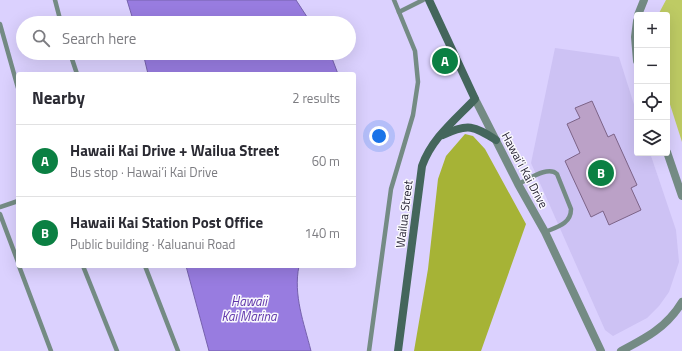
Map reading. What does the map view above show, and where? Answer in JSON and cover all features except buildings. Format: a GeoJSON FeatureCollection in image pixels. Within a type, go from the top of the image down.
{"type":"FeatureCollection","features":[{"type":"Feature","properties":{"kind":"main road","name":"Hawai’i Kai Drive"},"geometry":{"type":"LineString","coordinates":[[429,0],[475,99]]}},
{"type":"Feature","properties":{"kind":"main road","name":"Wailua Street"},"geometry":{"type":"LineString","coordinates":[[398,351],[422,166],[431,146],[437,138],[475,99]]}},
{"type":"Feature","properties":{"kind":"main road"},"geometry":{"type":"LineString","coordinates":[[437,138],[454,130],[470,126],[477,128],[496,140]]}},
{"type":"Feature","properties":{"kind":"street"},"geometry":{"type":"LineString","coordinates":[[639,12],[644,0]]}},
{"type":"Feature","properties":{"kind":"street","name":"Hawai’i Kai Drive"},"geometry":{"type":"LineString","coordinates":[[475,99],[518,184],[545,232],[601,351]]}},
{"type":"Feature","properties":{"kind":"street"},"geometry":{"type":"LineString","coordinates":[[668,156],[682,196]]}},
{"type":"Feature","properties":{"kind":"street"},"geometry":{"type":"LineString","coordinates":[[621,351],[657,331],[672,316],[682,302]]}},
{"type":"Feature","properties":{"kind":"lane"},"geometry":{"type":"LineString","coordinates":[[55,0],[59,16]]}},
{"type":"Feature","properties":{"kind":"lane"},"geometry":{"type":"LineString","coordinates":[[369,351],[391,189],[413,115],[418,82],[415,51],[394,0]]}},
{"type":"Feature","properties":{"kind":"lane"},"geometry":{"type":"LineString","coordinates":[[399,12],[423,0]]}},
{"type":"Feature","properties":{"kind":"lane"},"geometry":{"type":"LineString","coordinates":[[0,24],[16,81]]}},
{"type":"Feature","properties":{"kind":"lane"},"geometry":{"type":"LineString","coordinates":[[72,60],[76,72]]}},
{"type":"Feature","properties":{"kind":"lane"},"geometry":{"type":"LineString","coordinates":[[518,184],[548,170],[557,174],[571,209],[571,213],[565,223],[545,232]]}},
{"type":"Feature","properties":{"kind":"lane"},"geometry":{"type":"LineString","coordinates":[[0,207],[16,202]]}},
{"type":"Feature","properties":{"kind":"lane"},"geometry":{"type":"LineString","coordinates":[[0,214],[16,257]]}},
{"type":"Feature","properties":{"kind":"lane"},"geometry":{"type":"LineString","coordinates":[[20,268],[51,351]]}},
{"type":"Feature","properties":{"kind":"lane"},"geometry":{"type":"LineString","coordinates":[[84,268],[117,351]]}},
{"type":"Feature","properties":{"kind":"lane"},"geometry":{"type":"LineString","coordinates":[[146,268],[178,351]]}},
{"type":"Feature","properties":{"kind":"shaded area"},"geometry":{"type":"Polygon","coordinates":[[[555,48],[619,57],[634,104],[634,156],[651,156],[676,230],[679,262],[669,292],[659,306],[647,318],[613,336],[605,330],[531,163],[555,48]]]}},
{"type":"Feature","properties":{"kind":"green space"},"geometry":{"type":"Polygon","coordinates":[[[666,0],[682,0],[682,142],[670,104],[670,12],[660,12],[666,0]]]}},
{"type":"Feature","properties":{"kind":"green space"},"geometry":{"type":"Polygon","coordinates":[[[465,134],[473,136],[485,149],[526,224],[481,351],[414,351],[428,269],[438,179],[446,156],[465,134]]]}},
{"type":"Feature","properties":{"kind":"water"},"geometry":{"type":"Polygon","coordinates":[[[127,0],[296,0],[306,16],[132,16],[127,0]]]}},
{"type":"Feature","properties":{"kind":"water"},"geometry":{"type":"Polygon","coordinates":[[[145,60],[333,60],[337,72],[148,72],[145,60]]]}},
{"type":"Feature","properties":{"kind":"water","name":"Hawaii Kai Marina"},"geometry":{"type":"Polygon","coordinates":[[[187,268],[299,268],[297,288],[298,298],[311,351],[209,351],[187,268]]]}},
{"type":"Feature","properties":{"kind":"place","name":"Hawaii Kai Drive + Wailua Street"},"geometry":{"type":"Point","coordinates":[445,61]}},
{"type":"Feature","properties":{"kind":"place","name":"Hawaii Kai Station Post Office"},"geometry":{"type":"Point","coordinates":[601,173]}}]}
